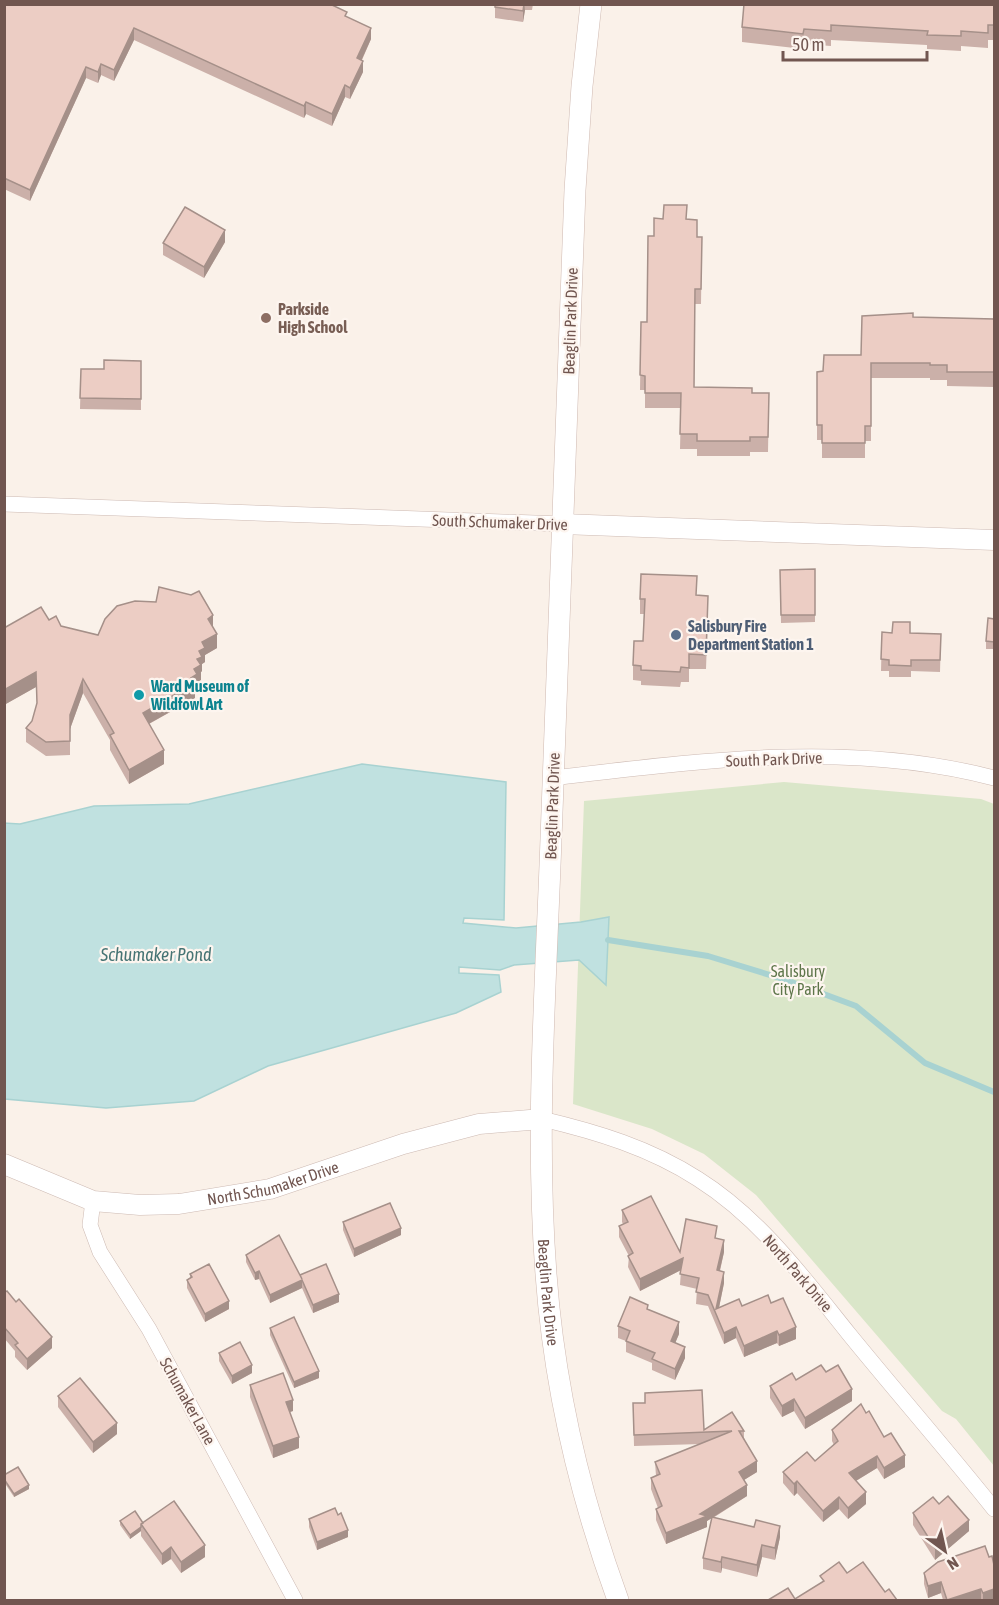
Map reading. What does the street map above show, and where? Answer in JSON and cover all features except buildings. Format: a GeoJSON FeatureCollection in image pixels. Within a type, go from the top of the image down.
{"type":"FeatureCollection","features":[{"type":"Feature","properties":{"kind":"main road","name":"Beaglin Park Drive"},"geometry":{"type":"LineString","coordinates":[[591,4],[582,86],[575,190],[542,1119],[546,1274],[559,1382],[585,1496],[618,1600]]}},
{"type":"Feature","properties":{"kind":"street","name":"South Schumaker Drive"},"geometry":{"type":"LineString","coordinates":[[4,504],[994,540]]}},
{"type":"Feature","properties":{"kind":"street","name":"South Park Drive"},"geometry":{"type":"LineString","coordinates":[[553,778],[755,758],[811,757],[914,762],[994,778]]}},
{"type":"Feature","properties":{"kind":"street","name":"North Schumaker Drive"},"geometry":{"type":"LineString","coordinates":[[4,1164],[93,1202],[140,1205],[222,1198],[296,1181],[403,1144],[479,1124],[542,1119]]}},
{"type":"Feature","properties":{"kind":"street","name":"North Park Drive"},"geometry":{"type":"LineString","coordinates":[[542,1119],[592,1131],[652,1153],[700,1179],[736,1207],[771,1240],[807,1281],[994,1509]]}},
{"type":"Feature","properties":{"kind":"street","name":"Schumaker Lane"},"geometry":{"type":"LineString","coordinates":[[93,1202],[90,1225],[100,1252],[149,1329],[295,1600]]}},
{"type":"Feature","properties":{"kind":"green space","name":"Salisbury City Park"},"geometry":{"type":"Polygon","coordinates":[[[784,782],[981,799],[994,804],[994,1466],[956,1419],[942,1411],[756,1195],[704,1154],[652,1129],[573,1104],[584,801],[784,782]]]}},
{"type":"Feature","properties":{"kind":"water","name":"Schumaker Pond"},"geometry":{"type":"Polygon","coordinates":[[[362,764],[506,782],[504,920],[464,918],[463,923],[516,928],[609,917],[606,985],[579,960],[514,965],[500,970],[459,967],[459,973],[499,975],[501,992],[456,1013],[268,1066],[194,1101],[106,1108],[5,1099],[4,823],[20,824],[94,806],[189,804],[362,764]]]}},
{"type":"Feature","properties":{"kind":"waterway"},"geometry":{"type":"LineString","coordinates":[[608,940],[708,956],[786,980],[856,1006],[925,1063],[994,1092]]}},
{"type":"Feature","properties":{"kind":"place","name":"Parkside High School"},"geometry":{"type":"Point","coordinates":[266,318]}},
{"type":"Feature","properties":{"kind":"place","name":"Salisbury Fire Department Station 1"},"geometry":{"type":"Point","coordinates":[676,635]}},
{"type":"Feature","properties":{"kind":"place","name":"Ward Museum of Wildfowl Art"},"geometry":{"type":"Point","coordinates":[139,695]}}]}
